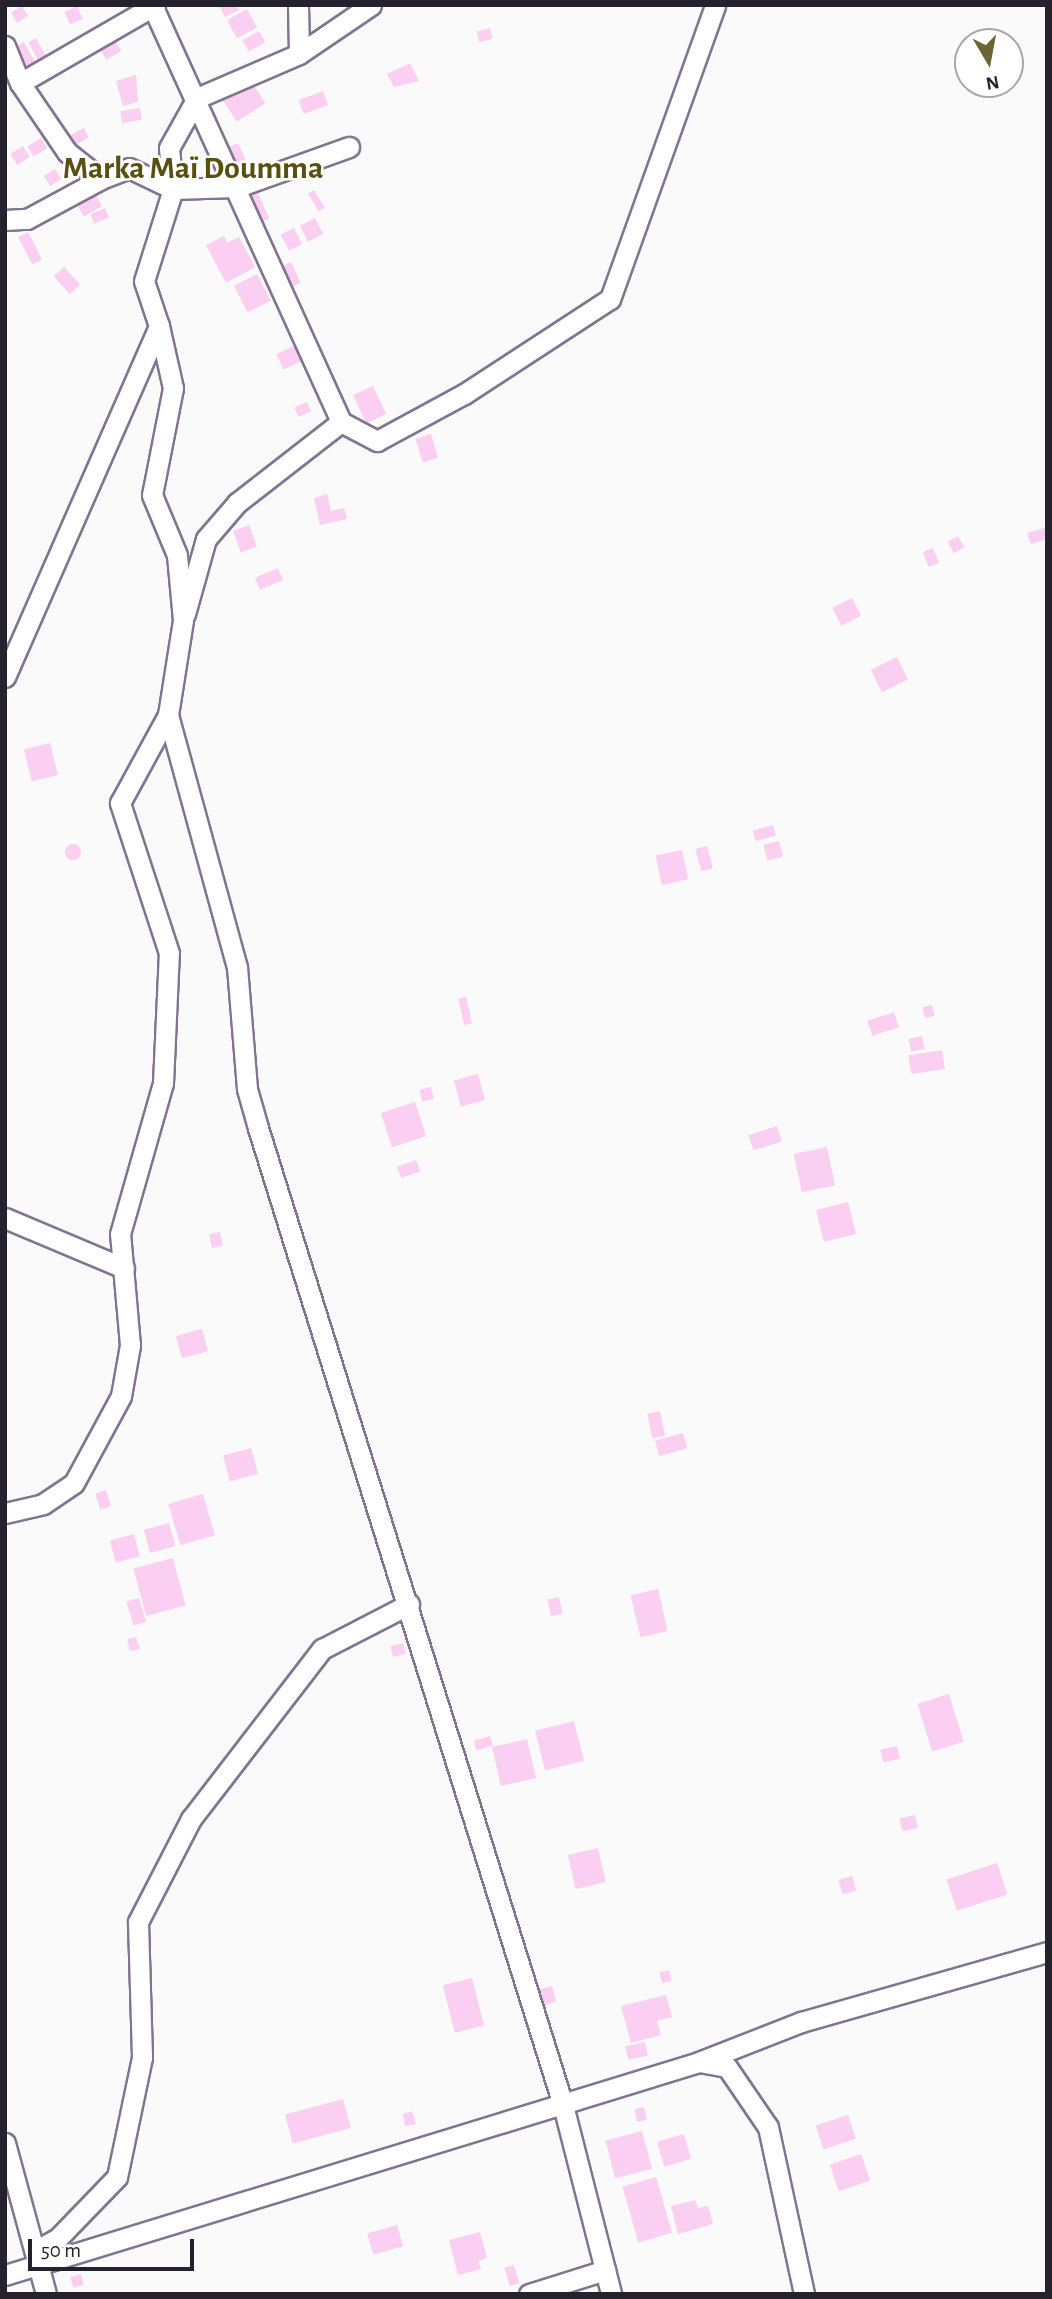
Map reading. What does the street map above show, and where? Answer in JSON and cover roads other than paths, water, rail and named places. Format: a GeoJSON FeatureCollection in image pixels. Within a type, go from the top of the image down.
{"type":"FeatureCollection","features":[{"type":"Feature","properties":{"kind":"street"},"geometry":{"type":"LineString","coordinates":[[298,5],[299,54]]}},
{"type":"Feature","properties":{"kind":"street"},"geometry":{"type":"LineString","coordinates":[[183,620],[177,555],[152,495],[173,388],[159,326],[144,281],[173,190],[169,148],[197,98],[299,54],[371,5]]}},
{"type":"Feature","properties":{"kind":"street"},"geometry":{"type":"LineString","coordinates":[[20,83],[153,6],[197,98],[341,422],[377,441],[464,394],[610,299],[715,5]]}},
{"type":"Feature","properties":{"kind":"street"},"geometry":{"type":"LineString","coordinates":[[5,46],[20,83],[67,152],[101,180]]}},
{"type":"Feature","properties":{"kind":"street"},"geometry":{"type":"LineString","coordinates":[[5,220],[27,219],[129,168],[173,190],[237,187],[349,147]]}},
{"type":"Feature","properties":{"kind":"street"},"geometry":{"type":"LineString","coordinates":[[5,677],[159,326]]}},
{"type":"Feature","properties":{"kind":"street"},"geometry":{"type":"LineString","coordinates":[[5,1513],[43,1504],[74,1483],[121,1396],[130,1345],[124,1268],[124,1206],[163,1083],[169,953],[120,803],[168,715],[183,620],[206,539],[246,495],[341,422]]}},
{"type":"Feature","properties":{"kind":"street"},"geometry":{"type":"LineString","coordinates":[[168,715],[237,967],[247,1089],[410,1604],[563,2105],[611,2294]]}},
{"type":"Feature","properties":{"kind":"street"},"geometry":{"type":"LineString","coordinates":[[5,1218],[124,1268]]}},
{"type":"Feature","properties":{"kind":"street"},"geometry":{"type":"LineString","coordinates":[[37,2259],[117,2177],[142,2057],[138,1922],[191,1819],[322,1649],[410,1604]]}},
{"type":"Feature","properties":{"kind":"street"},"geometry":{"type":"LineString","coordinates":[[5,2275],[37,2259],[563,2105],[699,2062],[802,2022],[1047,1952]]}},
{"type":"Feature","properties":{"kind":"street"},"geometry":{"type":"LineString","coordinates":[[699,2062],[727,2067],[768,2127],[804,2294]]}},
{"type":"Feature","properties":{"kind":"street"},"geometry":{"type":"LineString","coordinates":[[5,2143],[46,2294]]}},
{"type":"Feature","properties":{"kind":"street"},"geometry":{"type":"LineString","coordinates":[[529,2294],[605,2270]]}},
{"type":"Feature","properties":{"kind":"district","name":"Marka Maï Doumma"},"geometry":{"type":"Point","coordinates":[193,168]}}]}
